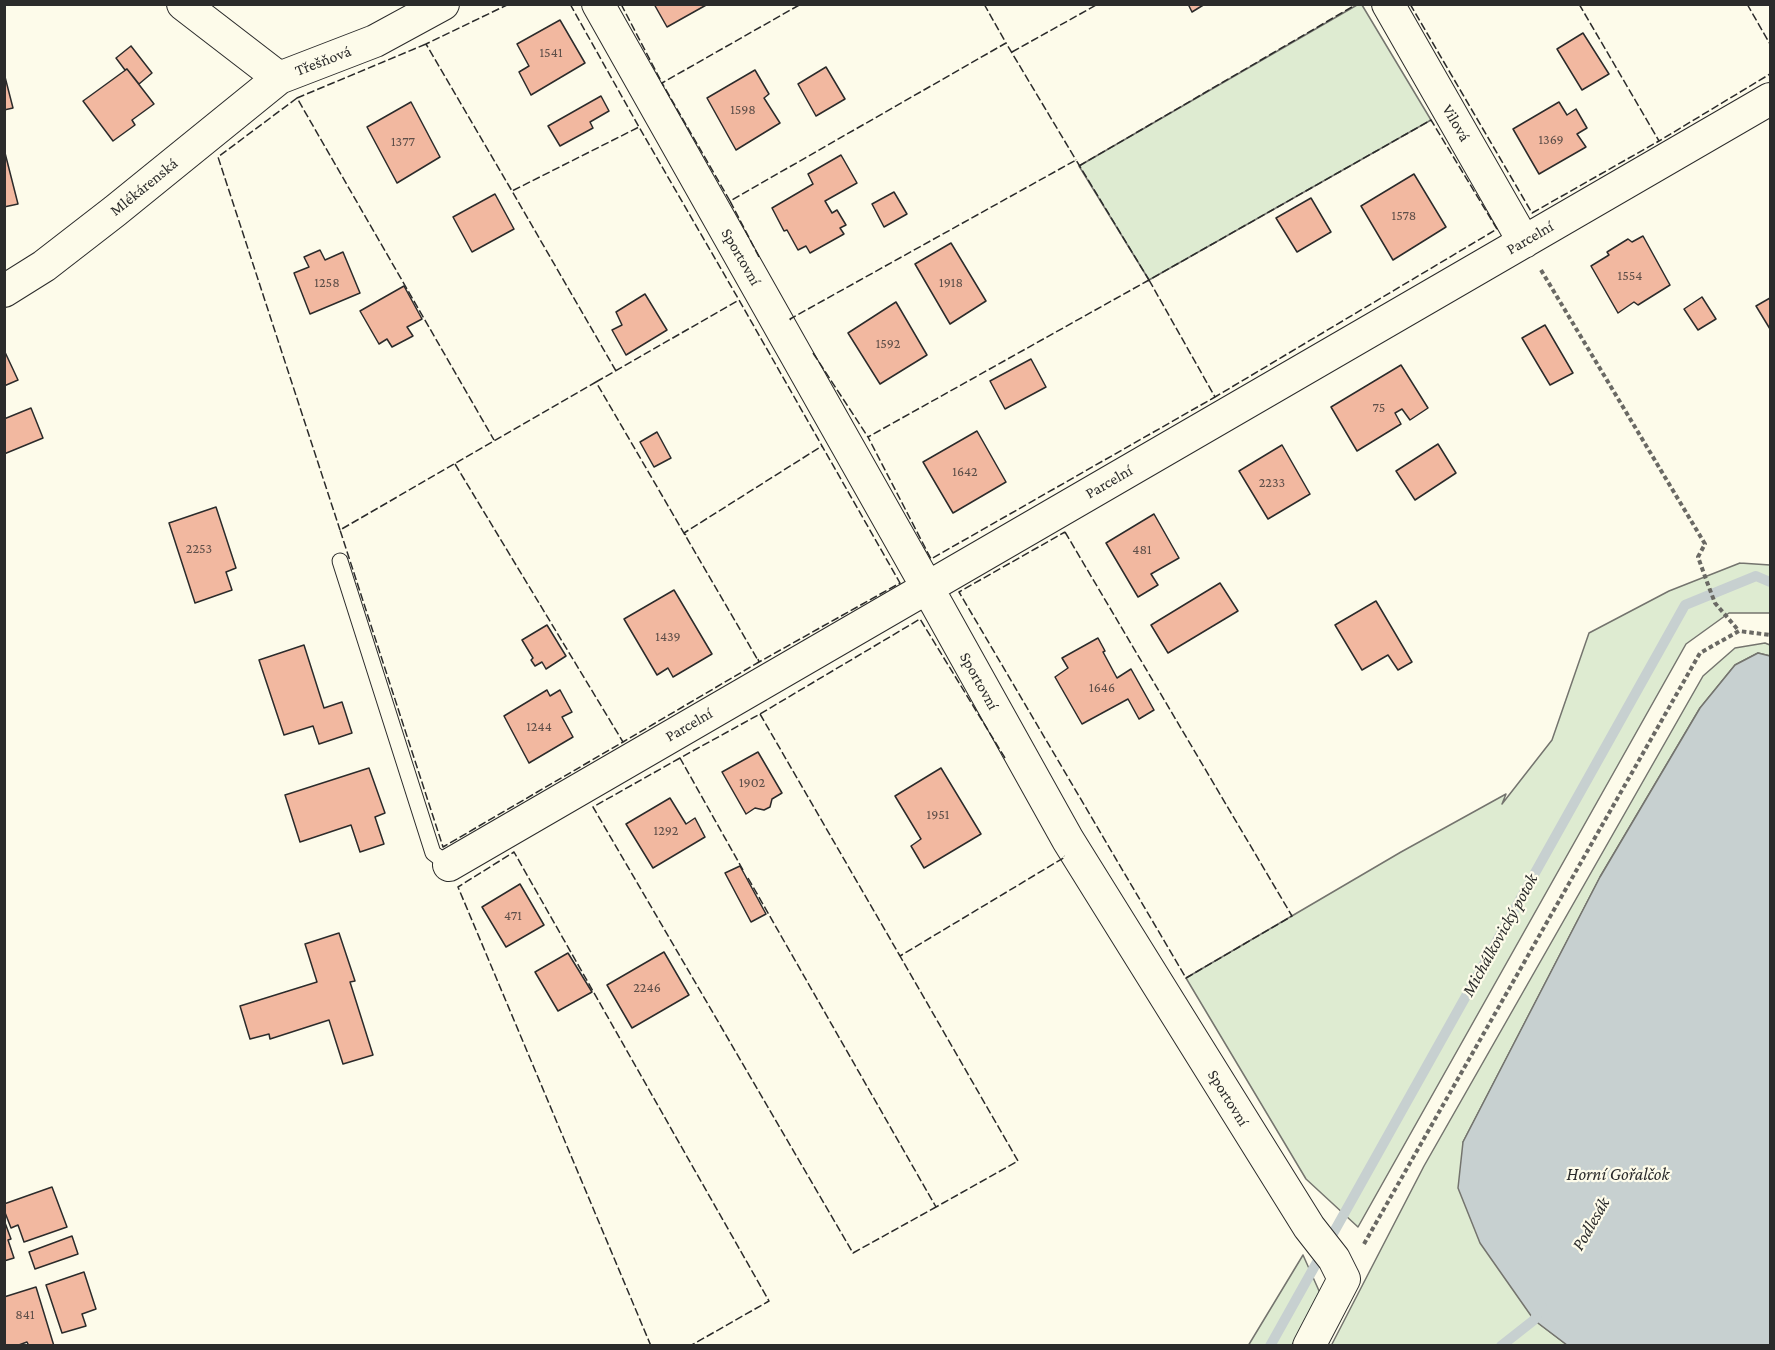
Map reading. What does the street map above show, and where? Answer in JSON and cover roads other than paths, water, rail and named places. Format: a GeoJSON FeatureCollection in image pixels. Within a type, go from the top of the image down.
{"type":"FeatureCollection","features":[{"type":"Feature","properties":{"kind":"street","name":"Třešňová"},"geometry":{"type":"LineString","coordinates":[[183,4],[279,78],[375,41],[443,4]]}},
{"type":"Feature","properties":{"kind":"street","name":"Sportovní"},"geometry":{"type":"LineString","coordinates":[[598,4],[1068,840],[1309,1227],[1339,1269],[1309,1346]]}},
{"type":"Feature","properties":{"kind":"street","name":"Vilová"},"geometry":{"type":"LineString","coordinates":[[1388,4],[1524,242]]}},
{"type":"Feature","properties":{"kind":"street","name":"Mlékárenská"},"geometry":{"type":"LineString","coordinates":[[4,291],[44,266],[279,78]]}},
{"type":"Feature","properties":{"kind":"street","name":"Parcelní"},"geometry":{"type":"LineString","coordinates":[[449,865],[1770,99]]}},
{"type":"Feature","properties":{"kind":"lane"},"geometry":{"type":"LineString","coordinates":[[340,561],[433,853],[449,865]]}},
{"type":"Feature","properties":{"kind":"water","name":"Horní Gořalčok"},"geometry":{"type":"Polygon","coordinates":[[[1758,653],[1770,656],[1770,1345],[1567,1345],[1534,1320],[1480,1243],[1458,1188],[1463,1142],[1600,877],[1700,708],[1735,665],[1758,653]]]}},
{"type":"Feature","properties":{"kind":"waterway","name":"Michálkovický potok"},"geometry":{"type":"LineString","coordinates":[[1270,1346],[1685,605],[1756,576],[1770,582]]}},
{"type":"Feature","properties":{"kind":"waterway","name":"Podlesák"},"geometry":{"type":"LineString","coordinates":[[1501,1346],[1534,1320],[1542,1307]]}}]}
